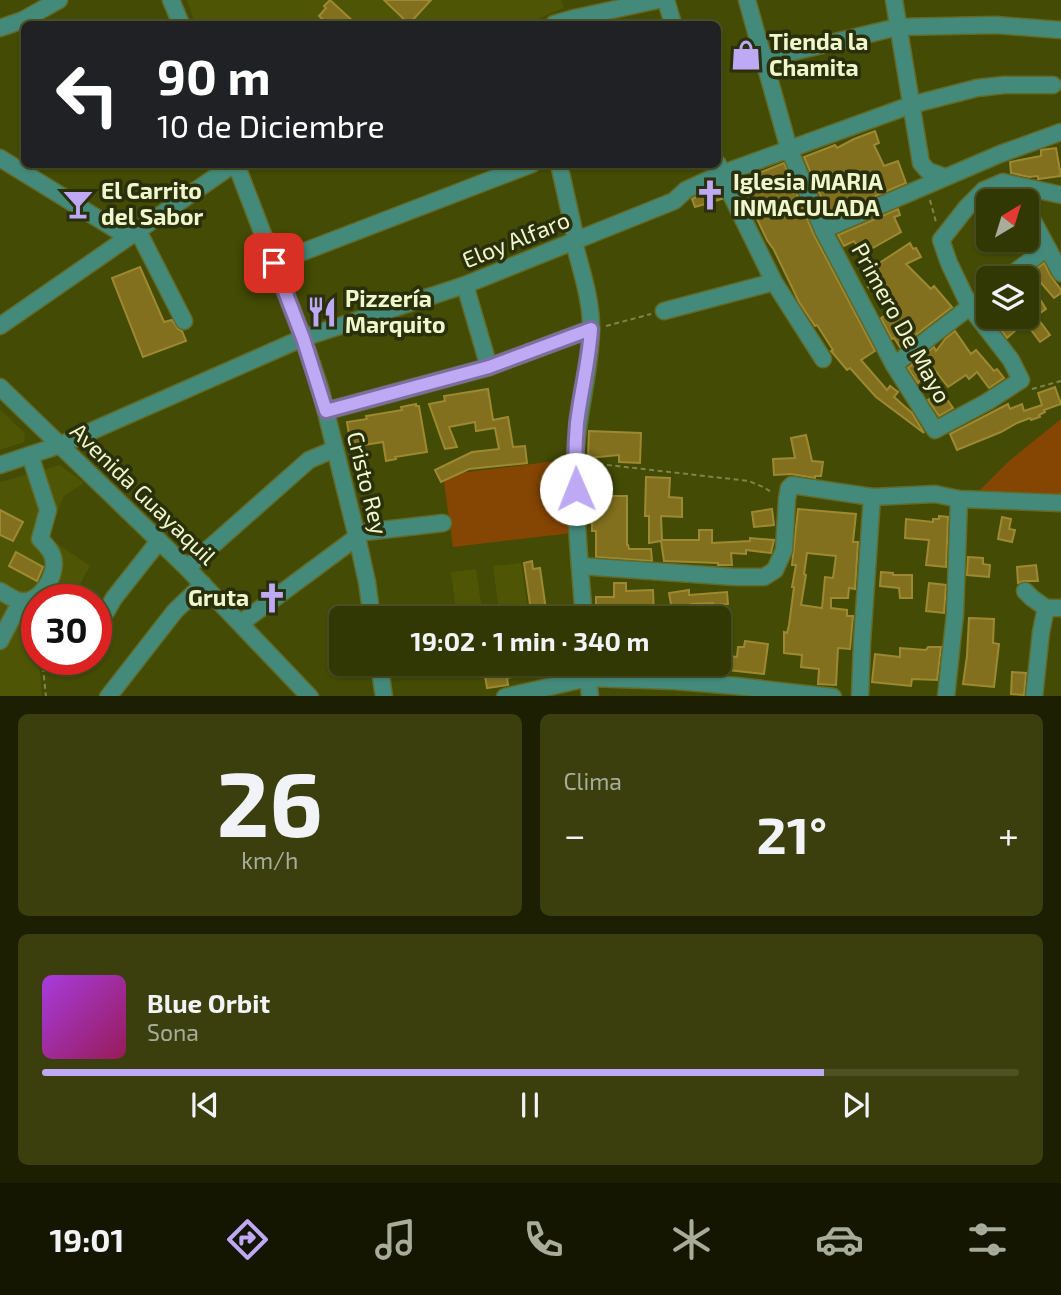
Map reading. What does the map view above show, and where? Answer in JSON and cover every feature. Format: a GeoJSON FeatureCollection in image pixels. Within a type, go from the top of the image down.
{"type":"FeatureCollection","features":[{"type":"Feature","properties":{"kind":"street"},"geometry":{"type":"LineString","coordinates":[[0,28],[23,20],[59,0]]}},
{"type":"Feature","properties":{"kind":"street"},"geometry":{"type":"LineString","coordinates":[[565,21],[658,0]]}},
{"type":"Feature","properties":{"kind":"street"},"geometry":{"type":"LineString","coordinates":[[666,0],[673,21]]}},
{"type":"Feature","properties":{"kind":"street","name":"Primero De Mayo"},"geometry":{"type":"LineString","coordinates":[[747,0],[789,149],[823,230],[894,365],[935,430],[1021,380]]}},
{"type":"Feature","properties":{"kind":"street"},"geometry":{"type":"LineString","coordinates":[[894,0],[921,163],[928,171],[945,177]]}},
{"type":"Feature","properties":{"kind":"street"},"geometry":{"type":"LineString","coordinates":[[177,2],[180,21]]}},
{"type":"Feature","properties":{"kind":"street"},"geometry":{"type":"LineString","coordinates":[[763,60],[898,27],[996,25],[1061,30]]}},
{"type":"Feature","properties":{"kind":"street","name":"Eloy Alfaro"},"geometry":{"type":"LineString","coordinates":[[0,465],[60,446],[303,338],[465,285],[674,201],[719,169],[789,149],[911,105],[977,88],[1004,85],[1053,86]]}},
{"type":"Feature","properties":{"kind":"street"},"geometry":{"type":"LineString","coordinates":[[823,230],[1000,154],[1061,132]]}},
{"type":"Feature","properties":{"kind":"street"},"geometry":{"type":"LineString","coordinates":[[0,158],[133,234],[184,321]]}},
{"type":"Feature","properties":{"kind":"street"},"geometry":{"type":"LineString","coordinates":[[0,327],[229,168]]}},
{"type":"Feature","properties":{"kind":"street","name":"Cristo Rey"},"geometry":{"type":"LineString","coordinates":[[237,168],[303,338],[326,411],[370,606]]}},
{"type":"Feature","properties":{"kind":"street"},"geometry":{"type":"LineString","coordinates":[[274,263],[522,168]]}},
{"type":"Feature","properties":{"kind":"street"},"geometry":{"type":"LineString","coordinates":[[560,168],[586,291],[591,329],[577,422],[575,461],[583,606]]}},
{"type":"Feature","properties":{"kind":"street"},"geometry":{"type":"LineString","coordinates":[[719,169],[774,282],[822,359]]}},
{"type":"Feature","properties":{"kind":"street"},"geometry":{"type":"LineString","coordinates":[[1021,380],[1011,360],[970,307],[941,240],[984,190],[1003,183],[1061,195]]}},
{"type":"Feature","properties":{"kind":"street"},"geometry":{"type":"LineString","coordinates":[[1015,185],[1017,189]]}},
{"type":"Feature","properties":{"kind":"street"},"geometry":{"type":"LineString","coordinates":[[1040,235],[1061,273]]}},
{"type":"Feature","properties":{"kind":"street"},"geometry":{"type":"LineString","coordinates":[[1023,266],[1047,248]]}},
{"type":"Feature","properties":{"kind":"street"},"geometry":{"type":"LineString","coordinates":[[664,311],[774,282]]}},
{"type":"Feature","properties":{"kind":"street"},"geometry":{"type":"LineString","coordinates":[[465,285],[489,367]]}},
{"type":"Feature","properties":{"kind":"street"},"geometry":{"type":"LineString","coordinates":[[894,365],[976,302]]}},
{"type":"Feature","properties":{"kind":"street"},"geometry":{"type":"LineString","coordinates":[[326,411],[489,367],[591,329]]}},
{"type":"Feature","properties":{"kind":"street","name":"Avenida Guayaquil"},"geometry":{"type":"LineString","coordinates":[[0,387],[204,584],[310,696]]}},
{"type":"Feature","properties":{"kind":"street"},"geometry":{"type":"LineString","coordinates":[[187,568],[309,460],[335,449]]}},
{"type":"Feature","properties":{"kind":"street"},"geometry":{"type":"LineString","coordinates":[[30,455],[48,510],[40,540],[53,556],[54,568],[48,584]]}},
{"type":"Feature","properties":{"kind":"street"},"geometry":{"type":"LineString","coordinates":[[580,566],[764,578],[775,570],[784,550],[787,499],[792,485],[872,497],[934,494],[959,499],[1061,503]]}},
{"type":"Feature","properties":{"kind":"street"},"geometry":{"type":"LineString","coordinates":[[860,696],[872,497]]}},
{"type":"Feature","properties":{"kind":"street"},"geometry":{"type":"LineString","coordinates":[[946,696],[955,614],[959,499]]}},
{"type":"Feature","properties":{"kind":"street"},"geometry":{"type":"LineString","coordinates":[[239,622],[356,535],[443,523]]}},
{"type":"Feature","properties":{"kind":"street"},"geometry":{"type":"LineString","coordinates":[[112,602],[159,541]]}},
{"type":"Feature","properties":{"kind":"street"},"geometry":{"type":"LineString","coordinates":[[108,696],[175,611],[204,584]]}},
{"type":"Feature","properties":{"kind":"street"},"geometry":{"type":"LineString","coordinates":[[0,591],[21,601],[0,642]]}},
{"type":"Feature","properties":{"kind":"street"},"geometry":{"type":"LineString","coordinates":[[1025,591],[1032,598],[1054,608],[1041,632],[1034,696]]}},
{"type":"Feature","properties":{"kind":"street"},"geometry":{"type":"LineString","coordinates":[[381,676],[384,696]]}},
{"type":"Feature","properties":{"kind":"street"},"geometry":{"type":"LineString","coordinates":[[505,696],[571,676]]}},
{"type":"Feature","properties":{"kind":"street"},"geometry":{"type":"LineString","coordinates":[[588,676],[590,696]]}},
{"type":"Feature","properties":{"kind":"street"},"geometry":{"type":"LineString","coordinates":[[631,676],[735,691],[833,696]]}},
{"type":"Feature","properties":{"kind":"path"},"geometry":{"type":"LineString","coordinates":[[926,186],[941,240]]}},
{"type":"Feature","properties":{"kind":"path"},"geometry":{"type":"LineString","coordinates":[[591,329],[664,311]]}},
{"type":"Feature","properties":{"kind":"path"},"geometry":{"type":"LineString","coordinates":[[1021,380],[1028,390],[1061,380]]}},
{"type":"Feature","properties":{"kind":"path"},"geometry":{"type":"LineString","coordinates":[[575,461],[749,481],[787,499]]}},
{"type":"Feature","properties":{"kind":"path"},"geometry":{"type":"LineString","coordinates":[[44,675],[46,696]]}},
{"type":"Feature","properties":{"kind":"shaded area"},"geometry":{"type":"Polygon","coordinates":[[[187,0],[561,0],[564,8],[532,21],[194,21],[187,0]]]}},
{"type":"Feature","properties":{"kind":"shaded area"},"geometry":{"type":"Polygon","coordinates":[[[0,410],[25,433],[24,442],[0,450],[0,410]]]}},
{"type":"Feature","properties":{"kind":"shaded area"},"geometry":{"type":"Polygon","coordinates":[[[1061,419],[1061,509],[967,503],[1009,461],[1061,419]]]}},
{"type":"Feature","properties":{"kind":"shaded area"},"geometry":{"type":"Polygon","coordinates":[[[563,460],[572,533],[453,547],[443,475],[563,460]]]}},
{"type":"Feature","properties":{"kind":"shaded area"},"geometry":{"type":"Polygon","coordinates":[[[60,465],[84,483],[64,496],[46,536],[90,566],[80,584],[21,584],[21,675],[40,675],[42,696],[0,696],[0,482],[60,465]]]}},
{"type":"Feature","properties":{"kind":"shaded area"},"geometry":{"type":"Polygon","coordinates":[[[521,563],[527,606],[498,606],[493,566],[521,563]]]}},
{"type":"Feature","properties":{"kind":"shaded area"},"geometry":{"type":"Polygon","coordinates":[[[476,569],[481,606],[455,606],[451,572],[476,569]]]}},
{"type":"Feature","properties":{"kind":"building"},"geometry":{"type":"Polygon","coordinates":[[[330,0],[353,21],[325,21],[319,16],[326,8],[324,6],[330,0]]]}},
{"type":"Feature","properties":{"kind":"building"},"geometry":{"type":"Polygon","coordinates":[[[384,0],[431,0],[412,21],[406,21],[384,0]]]}},
{"type":"Feature","properties":{"kind":"building"},"geometry":{"type":"Polygon","coordinates":[[[875,131],[879,143],[874,145],[884,166],[898,161],[906,183],[829,216],[804,157],[835,145],[837,148],[875,131]]]}},
{"type":"Feature","properties":{"kind":"building"},"geometry":{"type":"Polygon","coordinates":[[[1056,148],[1061,176],[1038,179],[1038,176],[1011,173],[1010,162],[1041,156],[1041,150],[1056,148]]]}},
{"type":"Feature","properties":{"kind":"building"},"geometry":{"type":"Polygon","coordinates":[[[784,163],[814,235],[875,351],[861,360],[887,390],[890,386],[898,392],[894,397],[912,413],[924,433],[876,397],[850,368],[847,370],[831,351],[833,350],[817,325],[815,326],[799,302],[739,181],[784,163]]]}},
{"type":"Feature","properties":{"kind":"building"},"geometry":{"type":"Polygon","coordinates":[[[716,188],[722,199],[695,207],[692,199],[716,188]]]}},
{"type":"Feature","properties":{"kind":"building"},"geometry":{"type":"Polygon","coordinates":[[[898,209],[900,215],[894,217],[901,232],[862,254],[854,241],[844,246],[838,235],[898,209]]]}},
{"type":"Feature","properties":{"kind":"building"},"geometry":{"type":"Polygon","coordinates":[[[910,243],[921,257],[906,264],[931,289],[934,286],[952,307],[900,347],[894,338],[892,339],[881,318],[891,312],[868,287],[874,284],[867,271],[910,243]]]}},
{"type":"Feature","properties":{"kind":"building"},"geometry":{"type":"Polygon","coordinates":[[[1044,263],[1061,290],[1054,298],[1039,280],[1039,267],[1044,263]]]}},
{"type":"Feature","properties":{"kind":"building"},"geometry":{"type":"Polygon","coordinates":[[[140,267],[164,322],[172,320],[182,331],[186,341],[143,357],[112,278],[140,267]]]}},
{"type":"Feature","properties":{"kind":"building"},"geometry":{"type":"Polygon","coordinates":[[[1041,301],[1046,309],[1039,314],[1039,302],[1041,301]]]}},
{"type":"Feature","properties":{"kind":"building"},"geometry":{"type":"Polygon","coordinates":[[[1039,320],[1050,335],[1040,342],[1030,329],[1039,329],[1039,320]]]}},
{"type":"Feature","properties":{"kind":"building"},"geometry":{"type":"Polygon","coordinates":[[[1000,329],[1017,329],[1007,338],[1000,329]]]}},
{"type":"Feature","properties":{"kind":"building"},"geometry":{"type":"Polygon","coordinates":[[[955,331],[971,354],[976,350],[994,371],[997,369],[1004,378],[989,388],[977,372],[969,379],[966,375],[948,387],[934,369],[918,383],[908,368],[934,347],[936,351],[955,331]]]}},
{"type":"Feature","properties":{"kind":"building"},"geometry":{"type":"Polygon","coordinates":[[[1055,387],[1061,404],[1044,410],[1040,417],[1017,423],[957,450],[950,434],[1008,404],[1010,409],[1022,404],[1024,411],[1042,405],[1038,393],[1055,387]]]}},
{"type":"Feature","properties":{"kind":"building"},"geometry":{"type":"Polygon","coordinates":[[[488,389],[493,420],[508,417],[513,447],[525,446],[527,463],[469,469],[441,482],[435,470],[472,452],[499,449],[495,428],[476,431],[475,422],[449,427],[457,447],[445,449],[429,404],[445,401],[444,396],[488,389]]]}},
{"type":"Feature","properties":{"kind":"building"},"geometry":{"type":"Polygon","coordinates":[[[944,395],[953,408],[939,416],[928,400],[932,397],[935,401],[944,395]]]}},
{"type":"Feature","properties":{"kind":"building"},"geometry":{"type":"Polygon","coordinates":[[[416,404],[419,406],[427,452],[386,461],[383,442],[351,447],[347,422],[402,410],[401,407],[416,404]]]}},
{"type":"Feature","properties":{"kind":"building"},"geometry":{"type":"Polygon","coordinates":[[[589,431],[641,433],[640,463],[619,462],[619,455],[588,458],[589,431]]]}},
{"type":"Feature","properties":{"kind":"building"},"geometry":{"type":"Polygon","coordinates":[[[806,435],[812,461],[823,462],[821,476],[815,478],[791,474],[774,475],[773,459],[795,458],[791,438],[806,435]]]}},
{"type":"Feature","properties":{"kind":"building"},"geometry":{"type":"Polygon","coordinates":[[[587,474],[601,474],[602,496],[627,496],[627,545],[629,549],[651,549],[652,561],[596,557],[596,531],[592,531],[592,512],[588,512],[587,474]]]}},
{"type":"Feature","properties":{"kind":"building"},"geometry":{"type":"Polygon","coordinates":[[[646,477],[670,478],[669,497],[682,498],[682,517],[661,516],[662,540],[699,540],[699,530],[712,530],[712,543],[750,541],[750,538],[774,540],[771,553],[746,550],[746,554],[731,553],[732,565],[664,561],[661,541],[649,543],[649,516],[645,516],[646,477]]]}},
{"type":"Feature","properties":{"kind":"building"},"geometry":{"type":"Polygon","coordinates":[[[772,509],[774,525],[754,527],[752,512],[772,509]]]}},
{"type":"Feature","properties":{"kind":"building"},"geometry":{"type":"Polygon","coordinates":[[[798,509],[856,514],[853,542],[858,542],[855,589],[849,588],[848,598],[831,598],[831,608],[847,610],[847,616],[853,616],[850,649],[838,648],[836,685],[818,684],[819,669],[801,667],[802,655],[784,653],[784,632],[787,633],[789,625],[796,565],[792,565],[798,509]],[[807,553],[801,605],[822,608],[825,577],[833,578],[836,556],[807,553]]]}},
{"type":"Feature","properties":{"kind":"building"},"geometry":{"type":"Polygon","coordinates":[[[0,510],[23,522],[13,541],[0,535],[0,510]]]}},
{"type":"Feature","properties":{"kind":"building"},"geometry":{"type":"Polygon","coordinates":[[[939,516],[948,517],[946,567],[926,565],[929,540],[905,538],[906,519],[933,522],[933,519],[939,519],[939,516]]]}},
{"type":"Feature","properties":{"kind":"building"},"geometry":{"type":"Polygon","coordinates":[[[1002,517],[1011,519],[1009,529],[1015,530],[1012,542],[998,539],[1002,517]]]}},
{"type":"Feature","properties":{"kind":"building"},"geometry":{"type":"Polygon","coordinates":[[[16,552],[43,567],[37,581],[9,566],[16,552]]]}},
{"type":"Feature","properties":{"kind":"building"},"geometry":{"type":"Polygon","coordinates":[[[968,557],[983,558],[983,564],[990,565],[989,577],[967,575],[968,557]]]}},
{"type":"Feature","properties":{"kind":"building"},"geometry":{"type":"Polygon","coordinates":[[[532,561],[533,569],[540,568],[545,606],[530,606],[524,563],[532,561]]]}},
{"type":"Feature","properties":{"kind":"building"},"geometry":{"type":"Polygon","coordinates":[[[1036,565],[1038,581],[1018,583],[1017,567],[1036,565]]]}},
{"type":"Feature","properties":{"kind":"building"},"geometry":{"type":"Polygon","coordinates":[[[881,572],[912,575],[912,598],[900,598],[899,588],[880,586],[881,572]]]}},
{"type":"Feature","properties":{"kind":"building"},"geometry":{"type":"Polygon","coordinates":[[[614,583],[626,583],[626,591],[653,590],[654,606],[596,606],[596,597],[614,597],[614,583]]]}},
{"type":"Feature","properties":{"kind":"building"},"geometry":{"type":"Polygon","coordinates":[[[929,583],[946,585],[944,613],[926,611],[929,583]]]}},
{"type":"Feature","properties":{"kind":"building"},"geometry":{"type":"Polygon","coordinates":[[[689,590],[689,595],[727,592],[728,604],[671,606],[669,593],[689,590]]]}},
{"type":"Feature","properties":{"kind":"building"},"geometry":{"type":"Polygon","coordinates":[[[969,618],[994,619],[993,643],[999,644],[994,687],[963,684],[969,618]]]}},
{"type":"Feature","properties":{"kind":"building"},"geometry":{"type":"Polygon","coordinates":[[[745,641],[768,644],[764,674],[731,670],[731,656],[737,657],[738,647],[744,647],[745,641]]]}},
{"type":"Feature","properties":{"kind":"building"},"geometry":{"type":"Polygon","coordinates":[[[928,647],[941,647],[937,680],[912,679],[911,686],[872,682],[875,654],[900,657],[900,648],[926,650],[928,647]]]}},
{"type":"Feature","properties":{"kind":"building"},"geometry":{"type":"Polygon","coordinates":[[[1012,672],[1026,673],[1024,695],[1011,694],[1012,672]]]}},
{"type":"Feature","properties":{"kind":"building"},"geometry":{"type":"Polygon","coordinates":[[[485,676],[518,676],[507,678],[508,685],[487,688],[485,676]]]}},
{"type":"Feature","properties":{"kind":"place","name":"Tienda la Chamita"},"geometry":{"type":"Point","coordinates":[746,55]}},
{"type":"Feature","properties":{"kind":"place","name":"Iglesia MARIA INMACULADA"},"geometry":{"type":"Point","coordinates":[710,195]}},
{"type":"Feature","properties":{"kind":"place","name":"El Carrito del Sabor"},"geometry":{"type":"Point","coordinates":[78,204]}},
{"type":"Feature","properties":{"kind":"place","name":"Pizzería Marquito"},"geometry":{"type":"Point","coordinates":[322,312]}},
{"type":"Feature","properties":{"kind":"place","name":"Gruta"},"geometry":{"type":"Point","coordinates":[272,598]}},
{"type":"Feature","properties":{"kind":"route"},"geometry":{"type":"LineString","coordinates":[[274,263],[303,338],[326,411],[489,367],[591,329],[587,371],[577,422],[576,489]]}}]}
